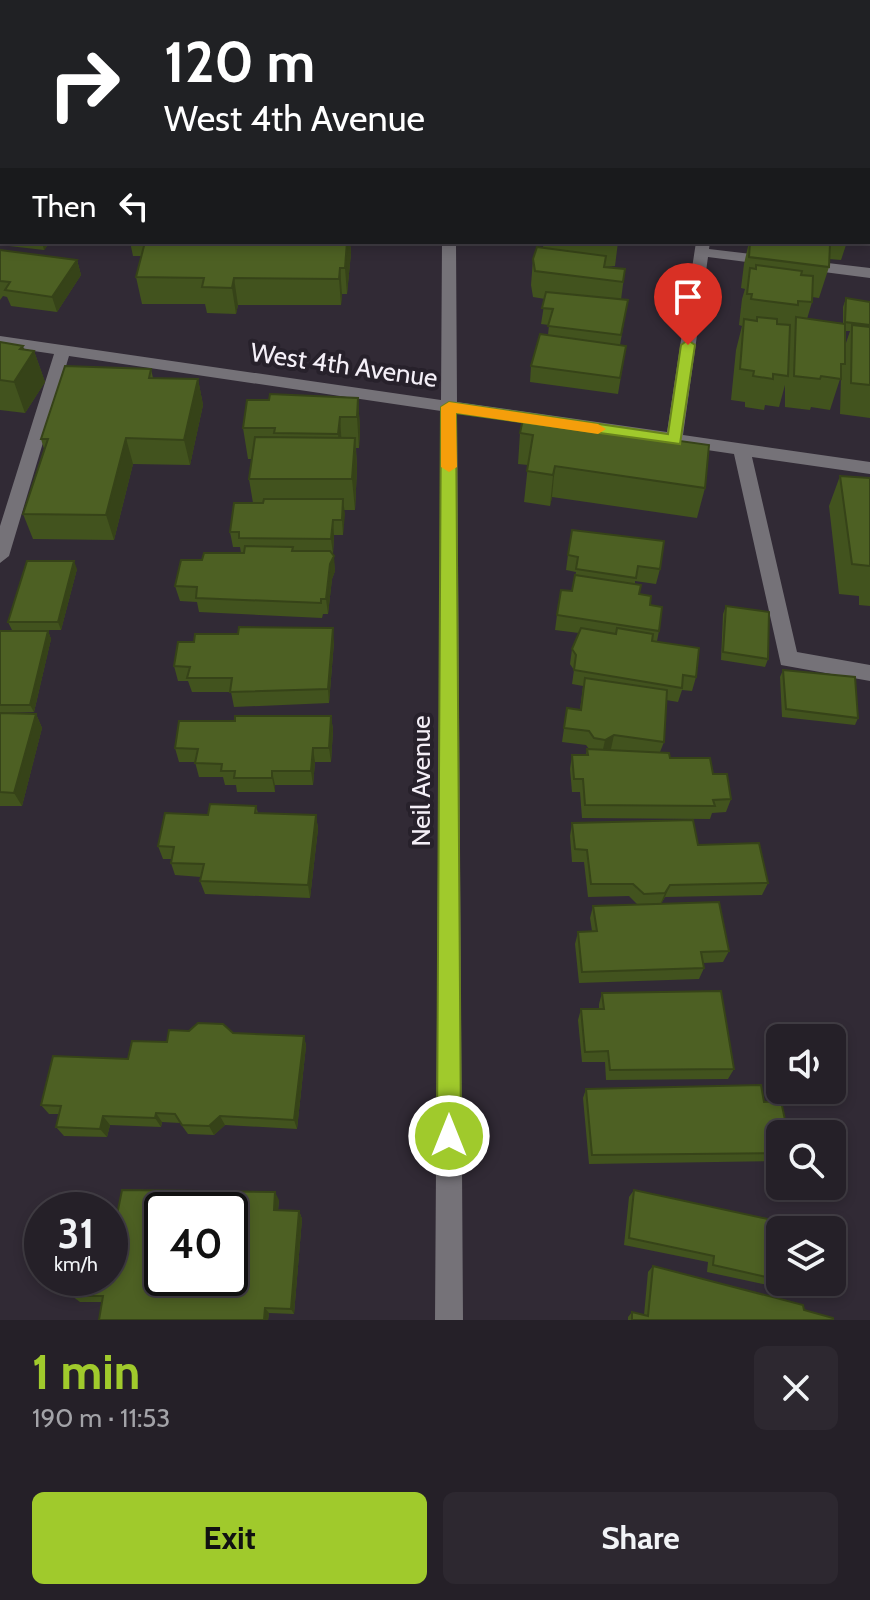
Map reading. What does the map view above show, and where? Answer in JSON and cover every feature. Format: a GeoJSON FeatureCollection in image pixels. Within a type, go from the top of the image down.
{"type":"FeatureCollection","features":[{"type":"Feature","properties":{"kind":"street","name":"Neil Avenue"},"geometry":{"type":"LineString","coordinates":[[449,244],[449,1320]]}},
{"type":"Feature","properties":{"kind":"street"},"geometry":{"type":"LineString","coordinates":[[674,440],[702,247],[870,273]]}},
{"type":"Feature","properties":{"kind":"street","name":"West 4th Avenue"},"geometry":{"type":"LineString","coordinates":[[0,341],[870,468]]}},
{"type":"Feature","properties":{"kind":"street"},"geometry":{"type":"LineString","coordinates":[[0,556],[63,350]]}},
{"type":"Feature","properties":{"kind":"street"},"geometry":{"type":"LineString","coordinates":[[742,450],[788,659],[870,673]]}},
{"type":"Feature","properties":{"kind":"building"},"geometry":{"type":"Polygon","coordinates":[[[144,244],[347,244],[345,268],[340,268],[339,279],[234,278],[232,288],[202,287],[204,278],[136,277],[144,244]]]}},
{"type":"Feature","properties":{"kind":"building"},"geometry":{"type":"Polygon","coordinates":[[[750,244],[830,244],[829,267],[749,257],[750,244]]]}},
{"type":"Feature","properties":{"kind":"building"},"geometry":{"type":"Polygon","coordinates":[[[537,247],[606,256],[604,267],[625,269],[623,282],[535,271],[533,259],[537,247]]]}},
{"type":"Feature","properties":{"kind":"building"},"geometry":{"type":"Polygon","coordinates":[[[0,250],[77,260],[52,297],[5,290],[10,282],[0,281],[0,250]]]}},
{"type":"Feature","properties":{"kind":"building"},"geometry":{"type":"Polygon","coordinates":[[[756,265],[802,271],[801,275],[813,276],[812,302],[798,301],[798,305],[751,299],[752,294],[747,294],[750,268],[756,269],[756,265]]]}},
{"type":"Feature","properties":{"kind":"building"},"geometry":{"type":"Polygon","coordinates":[[[546,292],[628,300],[621,335],[548,326],[553,309],[542,308],[546,292]]]}},
{"type":"Feature","properties":{"kind":"building"},"geometry":{"type":"Polygon","coordinates":[[[846,298],[870,302],[870,325],[845,322],[846,298]]]}},
{"type":"Feature","properties":{"kind":"building"},"geometry":{"type":"Polygon","coordinates":[[[757,317],[777,319],[777,324],[790,325],[788,376],[773,374],[773,379],[753,376],[754,371],[740,369],[744,319],[757,321],[757,317]]]}},
{"type":"Feature","properties":{"kind":"building"},"geometry":{"type":"Polygon","coordinates":[[[796,317],[845,324],[845,364],[841,364],[841,379],[794,376],[796,317]]]}},
{"type":"Feature","properties":{"kind":"building"},"geometry":{"type":"Polygon","coordinates":[[[852,325],[870,327],[870,385],[851,383],[852,325]]]}},
{"type":"Feature","properties":{"kind":"building"},"geometry":{"type":"Polygon","coordinates":[[[540,334],[626,346],[620,378],[531,366],[540,334]]]}},
{"type":"Feature","properties":{"kind":"building"},"geometry":{"type":"Polygon","coordinates":[[[0,342],[34,351],[14,382],[0,380],[0,342]]]}},
{"type":"Feature","properties":{"kind":"building"},"geometry":{"type":"Polygon","coordinates":[[[65,366],[151,369],[149,378],[198,379],[184,440],[126,438],[106,515],[23,514],[48,439],[41,439],[65,366]]]}},
{"type":"Feature","properties":{"kind":"building"},"geometry":{"type":"Polygon","coordinates":[[[270,394],[358,398],[357,417],[340,417],[338,434],[274,433],[275,428],[243,428],[247,400],[269,400],[270,394]]]}},
{"type":"Feature","properties":{"kind":"building"},"geometry":{"type":"Polygon","coordinates":[[[523,419],[709,445],[705,488],[555,466],[553,475],[527,471],[533,435],[520,433],[523,419]]]}},
{"type":"Feature","properties":{"kind":"building"},"geometry":{"type":"Polygon","coordinates":[[[255,437],[355,438],[352,479],[249,479],[255,437]]]}},
{"type":"Feature","properties":{"kind":"building"},"geometry":{"type":"Polygon","coordinates":[[[840,476],[870,478],[870,566],[852,564],[840,476]]]}},
{"type":"Feature","properties":{"kind":"building"},"geometry":{"type":"Polygon","coordinates":[[[264,499],[343,499],[342,520],[333,520],[331,539],[239,538],[239,532],[230,532],[234,503],[263,503],[264,499]]]}},
{"type":"Feature","properties":{"kind":"building"},"geometry":{"type":"Polygon","coordinates":[[[572,530],[664,541],[660,569],[638,566],[636,578],[576,569],[578,557],[568,555],[572,530]]]}},
{"type":"Feature","properties":{"kind":"building"},"geometry":{"type":"Polygon","coordinates":[[[245,546],[330,551],[334,556],[330,564],[326,599],[321,599],[321,603],[196,598],[197,587],[175,586],[181,560],[202,560],[204,553],[244,553],[245,546]]]}},
{"type":"Feature","properties":{"kind":"building"},"geometry":{"type":"Polygon","coordinates":[[[27,561],[74,561],[58,622],[8,622],[27,561]]]}},
{"type":"Feature","properties":{"kind":"building"},"geometry":{"type":"Polygon","coordinates":[[[575,575],[641,585],[639,594],[651,596],[650,605],[662,607],[659,631],[557,615],[561,590],[572,591],[575,575]]]}},
{"type":"Feature","properties":{"kind":"building"},"geometry":{"type":"Polygon","coordinates":[[[726,606],[769,612],[768,659],[723,652],[726,606]]]}},
{"type":"Feature","properties":{"kind":"building"},"geometry":{"type":"Polygon","coordinates":[[[239,627],[333,628],[328,689],[230,692],[232,678],[187,678],[190,667],[174,666],[178,642],[194,642],[195,634],[238,634],[239,627]]]}},
{"type":"Feature","properties":{"kind":"building"},"geometry":{"type":"Polygon","coordinates":[[[581,628],[616,634],[617,628],[653,634],[652,641],[699,648],[696,677],[683,675],[682,688],[574,670],[576,655],[572,649],[581,628]]]}},
{"type":"Feature","properties":{"kind":"building"},"geometry":{"type":"Polygon","coordinates":[[[0,631],[48,631],[30,705],[0,705],[0,631]]]}},
{"type":"Feature","properties":{"kind":"building"},"geometry":{"type":"Polygon","coordinates":[[[783,670],[855,677],[858,718],[786,709],[783,670]]]}},
{"type":"Feature","properties":{"kind":"building"},"geometry":{"type":"Polygon","coordinates":[[[585,678],[667,690],[664,742],[614,735],[605,740],[594,738],[589,731],[564,728],[567,708],[581,710],[585,678]]]}},
{"type":"Feature","properties":{"kind":"building"},"geometry":{"type":"Polygon","coordinates":[[[0,713],[36,714],[14,793],[0,792],[0,713]]]}},
{"type":"Feature","properties":{"kind":"building"},"geometry":{"type":"Polygon","coordinates":[[[235,716],[331,716],[329,748],[313,748],[311,771],[272,771],[272,778],[234,778],[235,771],[221,771],[222,764],[195,763],[198,749],[175,748],[179,721],[235,721],[235,716]]]}},
{"type":"Feature","properties":{"kind":"building"},"geometry":{"type":"Polygon","coordinates":[[[587,749],[669,753],[670,758],[710,758],[713,774],[727,774],[731,799],[713,800],[715,806],[585,805],[583,779],[574,779],[572,755],[588,755],[587,749]]]}},
{"type":"Feature","properties":{"kind":"building"},"geometry":{"type":"Polygon","coordinates":[[[210,804],[256,806],[255,813],[316,815],[308,885],[200,881],[204,864],[171,863],[174,847],[158,846],[165,813],[208,815],[210,804]]]}},
{"type":"Feature","properties":{"kind":"building"},"geometry":{"type":"Polygon","coordinates":[[[693,820],[698,845],[759,843],[768,883],[670,885],[665,893],[644,894],[633,884],[591,884],[587,850],[575,849],[572,823],[693,820]]]}},
{"type":"Feature","properties":{"kind":"building"},"geometry":{"type":"Polygon","coordinates":[[[719,902],[729,951],[701,952],[704,968],[582,972],[578,932],[597,931],[593,906],[719,902]]]}},
{"type":"Feature","properties":{"kind":"building"},"geometry":{"type":"Polygon","coordinates":[[[721,991],[734,1069],[610,1070],[608,1051],[585,1052],[581,1009],[604,1009],[602,993],[721,991]]]}},
{"type":"Feature","properties":{"kind":"building"},"geometry":{"type":"Polygon","coordinates":[[[198,1023],[223,1024],[233,1033],[304,1036],[294,1120],[220,1116],[209,1126],[182,1125],[175,1114],[156,1113],[155,1118],[103,1116],[100,1129],[56,1127],[61,1106],[41,1105],[53,1056],[128,1059],[132,1041],[167,1042],[169,1030],[189,1031],[198,1023]]]}},
{"type":"Feature","properties":{"kind":"building"},"geometry":{"type":"Polygon","coordinates":[[[761,1085],[764,1102],[782,1104],[785,1120],[766,1120],[766,1153],[592,1155],[586,1089],[761,1085]]]}},
{"type":"Feature","properties":{"kind":"building"},"geometry":{"type":"Polygon","coordinates":[[[122,1190],[275,1192],[274,1210],[299,1211],[291,1309],[265,1308],[264,1320],[99,1320],[103,1296],[128,1296],[128,1192],[122,1190]]]}},
{"type":"Feature","properties":{"kind":"building"},"geometry":{"type":"Polygon","coordinates":[[[634,1190],[766,1219],[766,1277],[713,1265],[714,1256],[629,1238],[634,1190]]]}},
{"type":"Feature","properties":{"kind":"building"},"geometry":{"type":"Polygon","coordinates":[[[653,1266],[803,1305],[804,1310],[833,1320],[632,1320],[632,1312],[648,1316],[653,1266]]]}},
{"type":"Feature","properties":{"kind":"slow traffic"},"geometry":{"type":"LineString","coordinates":[[449,467],[449,407],[598,429]]}},
{"type":"Feature","properties":{"kind":"route"},"geometry":{"type":"LineString","coordinates":[[449,1136],[449,407],[674,440],[688,345]]}}]}
